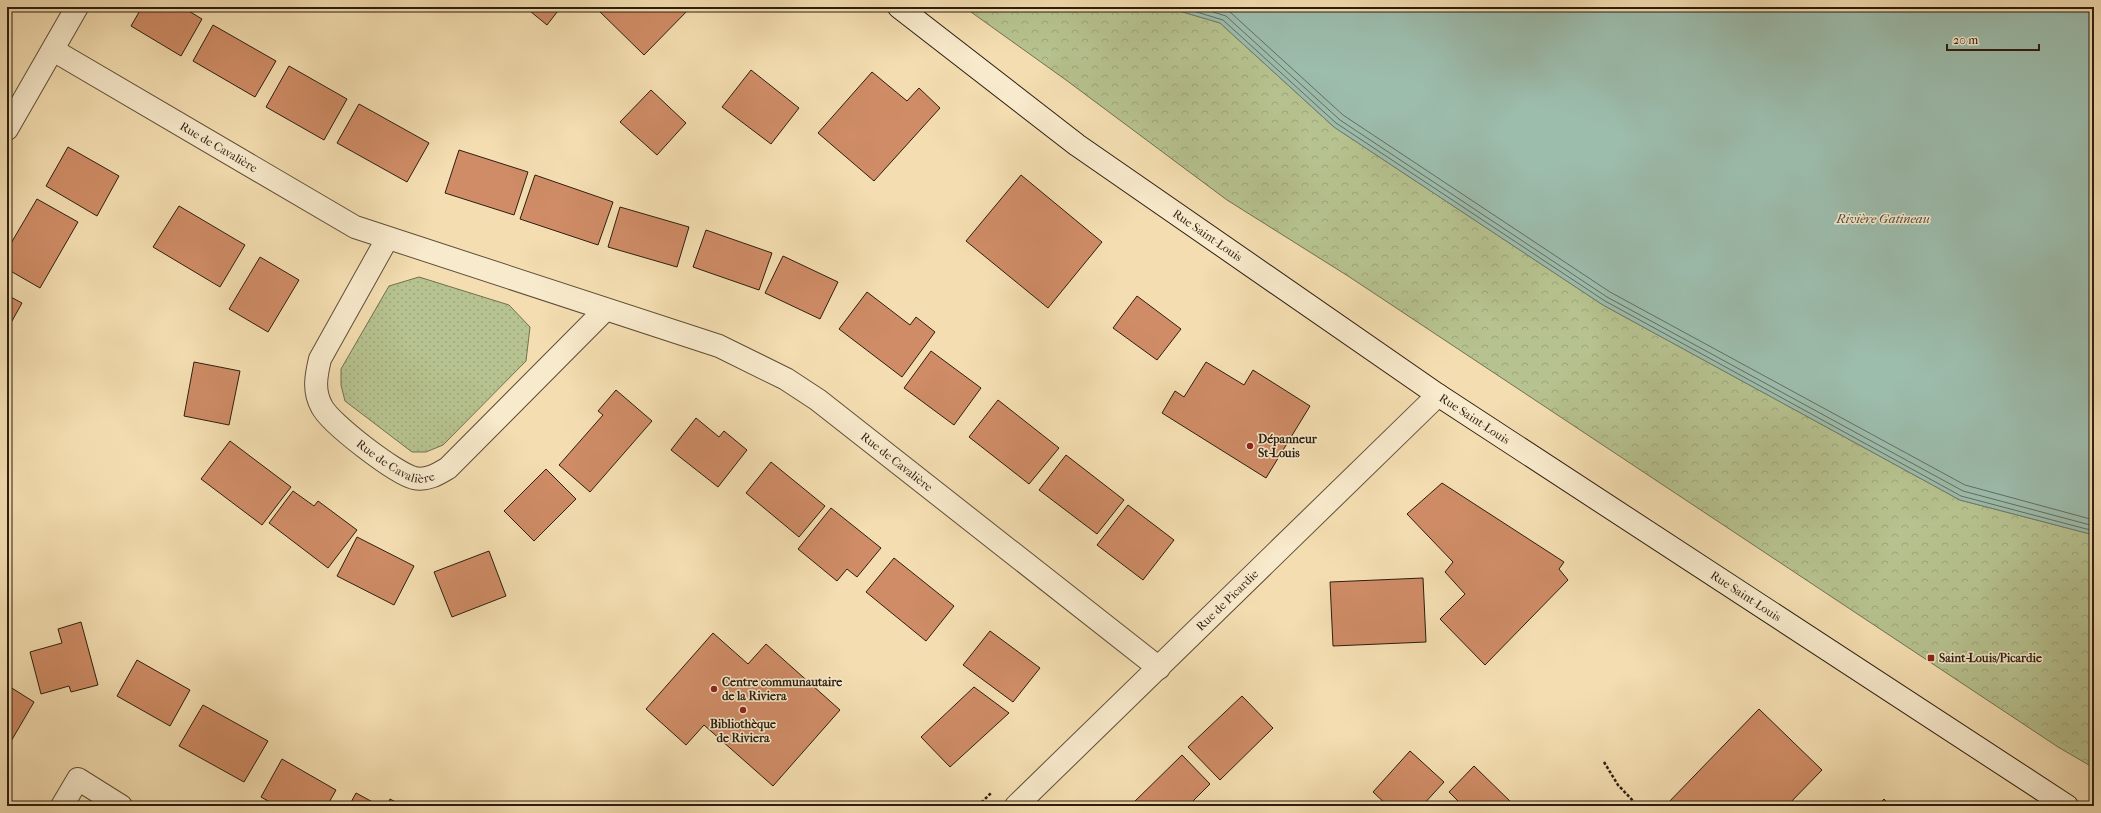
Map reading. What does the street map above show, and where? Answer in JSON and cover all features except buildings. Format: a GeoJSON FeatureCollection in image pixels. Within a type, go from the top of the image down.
{"type":"FeatureCollection","features":[{"type":"Feature","properties":{"kind":"street"},"geometry":{"type":"LineString","coordinates":[[7,129],[76,7]]}},
{"type":"Feature","properties":{"kind":"street","name":"Rue Saint-Louis"},"geometry":{"type":"LineString","coordinates":[[899,7],[1084,150],[1438,394],[2067,806]]}},
{"type":"Feature","properties":{"kind":"street","name":"Rue de Cavalière"},"geometry":{"type":"LineString","coordinates":[[53,50],[355,227],[387,239],[719,346],[786,379],[818,400],[1159,668]]}},
{"type":"Feature","properties":{"kind":"street","name":"Rue de Cavalière"},"geometry":{"type":"LineString","coordinates":[[387,239],[320,359],[316,377],[316,392],[322,407],[332,421],[398,471],[415,478],[432,477],[448,468],[605,310]]}},
{"type":"Feature","properties":{"kind":"street","name":"Rue de Picardie"},"geometry":{"type":"LineString","coordinates":[[1016,806],[1438,394]]}},
{"type":"Feature","properties":{"kind":"street"},"geometry":{"type":"LineString","coordinates":[[62,806],[78,778],[121,806]]}},
{"type":"Feature","properties":{"kind":"path"},"geometry":{"type":"LineString","coordinates":[[1604,762],[1618,785],[1638,806]]}},
{"type":"Feature","properties":{"kind":"green space"},"geometry":{"type":"Polygon","coordinates":[[[964,7],[1166,7],[1220,23],[1334,127],[1603,305],[1960,500],[2094,535],[2094,768],[2058,747],[1348,276],[1227,200],[1066,80],[964,7]]]}},
{"type":"Feature","properties":{"kind":"green space"},"geometry":{"type":"Polygon","coordinates":[[[419,277],[509,305],[530,327],[526,361],[443,445],[426,452],[412,452],[345,401],[341,385],[341,369],[389,286],[419,277]]]}},
{"type":"Feature","properties":{"kind":"water","name":"Rivière Gatineau"},"geometry":{"type":"Polygon","coordinates":[[[1166,7],[2094,7],[2094,535],[1960,500],[1603,305],[1334,127],[1220,23],[1166,7]]]}},
{"type":"Feature","properties":{"kind":"place","name":"Dépanneur St-Louis"},"geometry":{"type":"Point","coordinates":[1250,446]}},
{"type":"Feature","properties":{"kind":"place","name":"Saint-Louis/Picardie"},"geometry":{"type":"Point","coordinates":[1931,658]}},
{"type":"Feature","properties":{"kind":"place","name":"Centre communautaire de la Riviera"},"geometry":{"type":"Point","coordinates":[714,689]}},
{"type":"Feature","properties":{"kind":"place","name":"Bibliothèque de Riviera"},"geometry":{"type":"Point","coordinates":[743,710]}}]}
